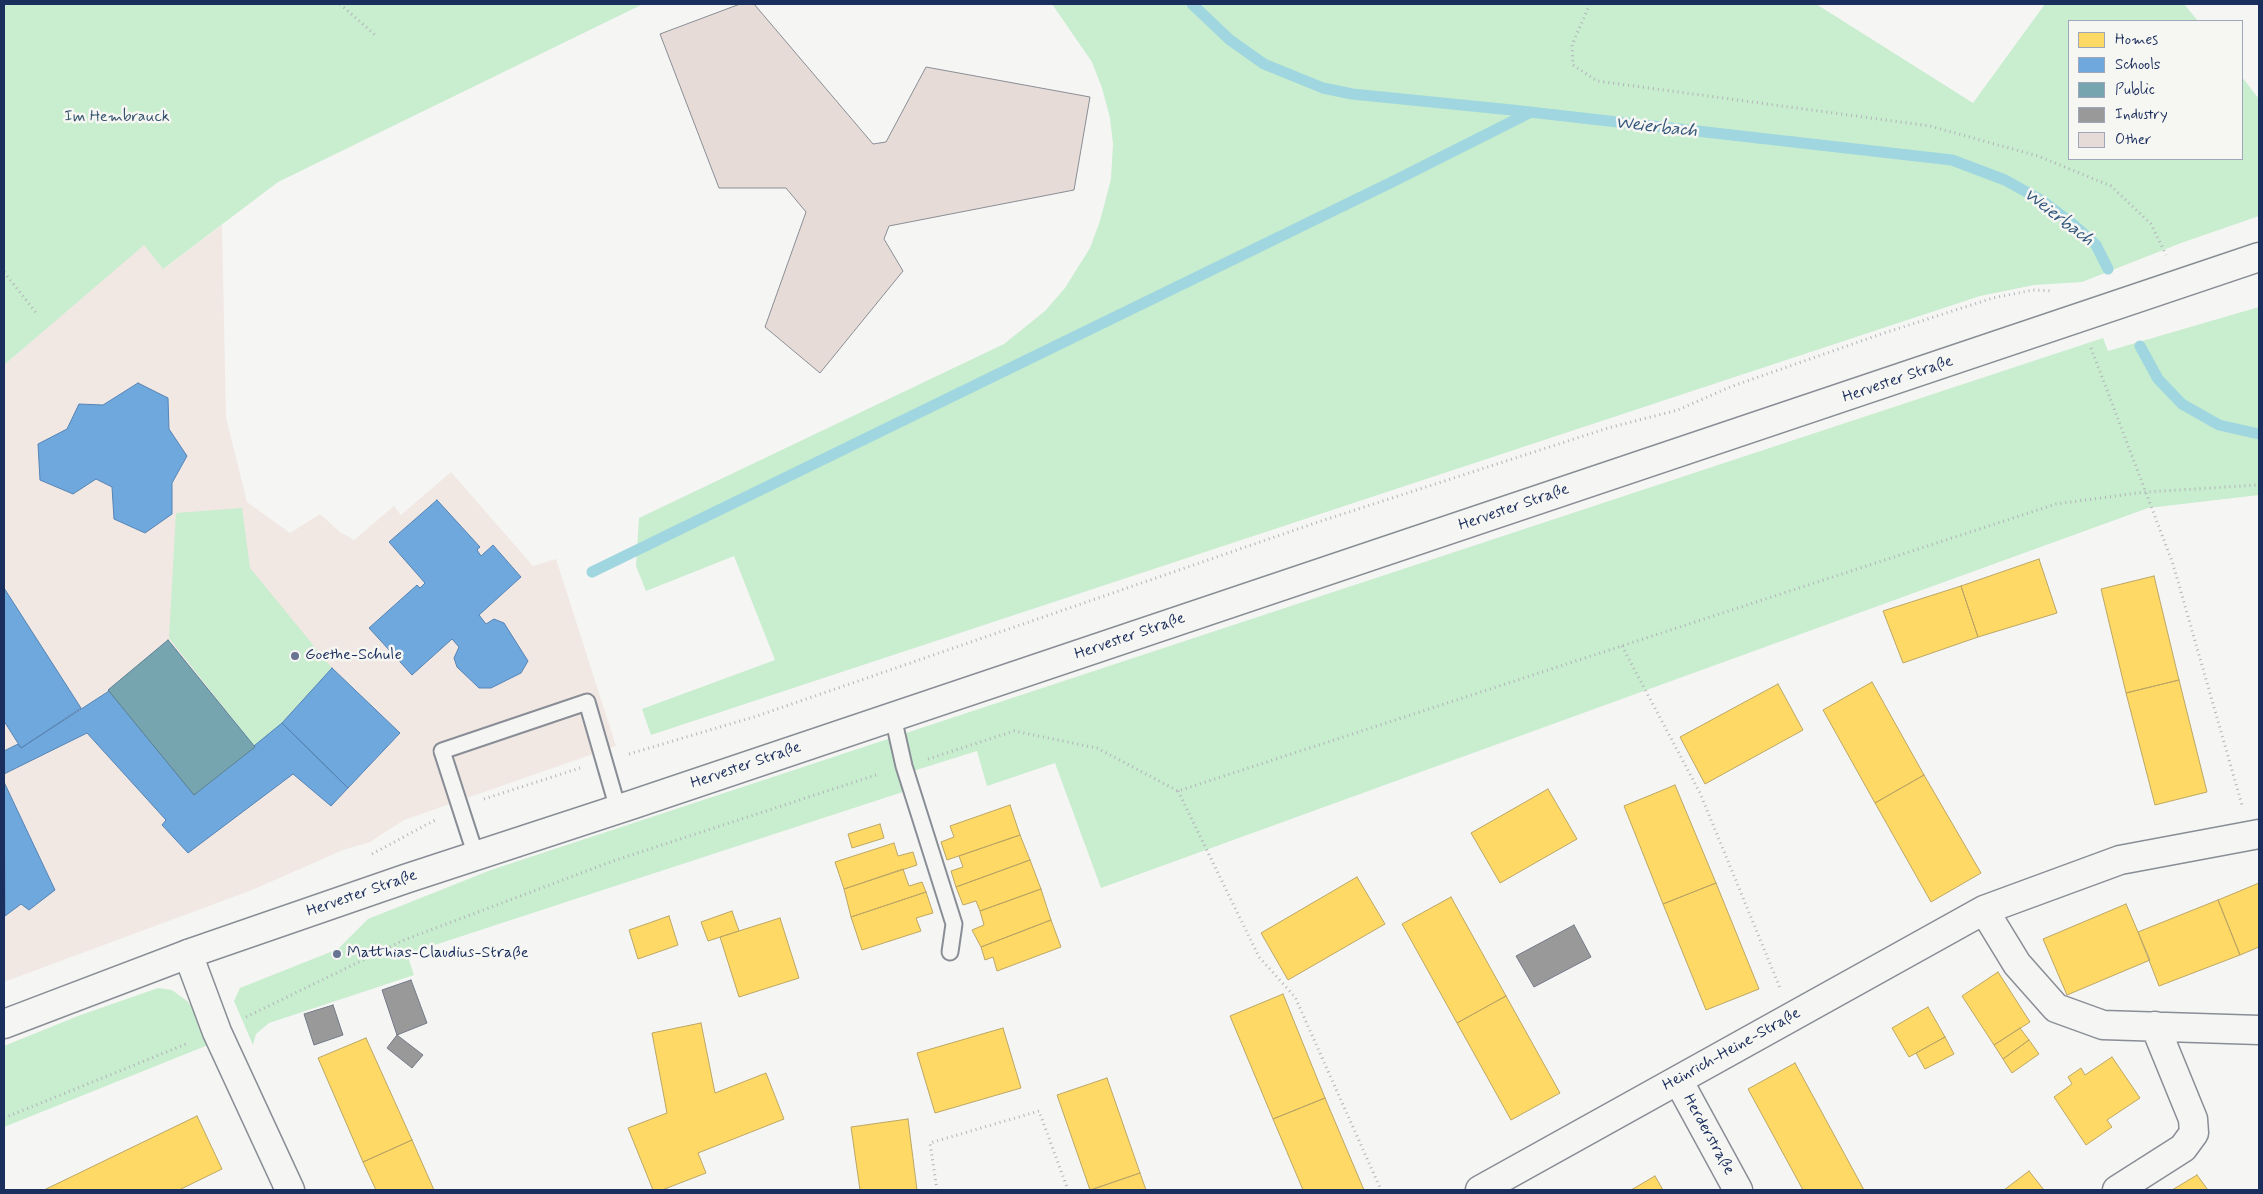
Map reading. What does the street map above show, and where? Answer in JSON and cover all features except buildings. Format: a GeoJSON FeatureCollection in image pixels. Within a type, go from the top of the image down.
{"type":"FeatureCollection","features":[{"type":"Feature","properties":{"kind":"main road","name":"Hervester Straße"},"geometry":{"type":"LineString","coordinates":[[4,1024],[188,954],[476,856],[2259,257]]}},
{"type":"Feature","properties":{"kind":"main road","name":"Heinrich-Heine-Straße"},"geometry":{"type":"LineString","coordinates":[[1480,1190],[1984,910],[2120,860],[2255,834]]}},
{"type":"Feature","properties":{"kind":"main road"},"geometry":{"type":"LineString","coordinates":[[1984,910],[2017,964],[2056,1008],[2103,1024],[2259,1030]]}},
{"type":"Feature","properties":{"kind":"main road"},"geometry":{"type":"LineString","coordinates":[[188,954],[218,1032],[290,1190]]}},
{"type":"Feature","properties":{"kind":"main road"},"geometry":{"type":"LineString","coordinates":[[2117,1190],[2183,1148],[2194,1133],[2193,1119],[2155,1026]]}},
{"type":"Feature","properties":{"kind":"main road","name":"Herderstraße"},"geometry":{"type":"LineString","coordinates":[[1678,1080],[1738,1190]]}},
{"type":"Feature","properties":{"kind":"lane"},"geometry":{"type":"LineString","coordinates":[[476,856],[442,751],[587,702],[618,809]]}},
{"type":"Feature","properties":{"kind":"lane"},"geometry":{"type":"LineString","coordinates":[[893,717],[904,766],[954,924],[950,952]]}},
{"type":"Feature","properties":{"kind":"path"},"geometry":{"type":"LineString","coordinates":[[340,4],[376,34]]}},
{"type":"Feature","properties":{"kind":"path"},"geometry":{"type":"LineString","coordinates":[[1590,4],[1572,45],[1573,65],[1597,81],[1930,126],[2038,156],[2111,186],[2151,224],[2168,258],[2161,260]]}},
{"type":"Feature","properties":{"kind":"path"},"geometry":{"type":"LineString","coordinates":[[4,272],[37,314]]}},
{"type":"Feature","properties":{"kind":"path"},"geometry":{"type":"LineString","coordinates":[[366,857],[460,806],[758,716],[1318,522],[1608,428],[1678,410],[1789,366],[1993,298],[2033,290],[2078,292],[2080,318],[2173,564],[2255,834]]}},
{"type":"Feature","properties":{"kind":"path"},"geometry":{"type":"LineString","coordinates":[[1178,790],[2056,504],[2145,492],[2259,485]]}},
{"type":"Feature","properties":{"kind":"path"},"geometry":{"type":"LineString","coordinates":[[1622,646],[1700,793],[1792,1017]]}},
{"type":"Feature","properties":{"kind":"path"},"geometry":{"type":"LineString","coordinates":[[4,1118],[218,1032],[404,940],[613,861],[1014,731],[1097,748],[1178,790],[1259,957],[1295,996],[1381,1190]]}},
{"type":"Feature","properties":{"kind":"path"},"geometry":{"type":"LineString","coordinates":[[937,1190],[930,1143],[1039,1111],[1068,1190]]}},
{"type":"Feature","properties":{"kind":"shaded area","name":"Goethe-Schule"},"geometry":{"type":"Polygon","coordinates":[[[222,225],[226,418],[247,502],[290,533],[320,514],[340,532],[354,540],[394,506],[401,515],[451,472],[533,566],[556,559],[616,746],[404,820],[370,842],[343,850],[252,890],[4,982],[4,365],[144,244],[163,269],[222,225]]]}},
{"type":"Feature","properties":{"kind":"green space","name":"Im Hembrauck"},"geometry":{"type":"Polygon","coordinates":[[[4,4],[643,4],[278,182],[163,269],[144,245],[4,365],[4,4]]]}},
{"type":"Feature","properties":{"kind":"green space"},"geometry":{"type":"Polygon","coordinates":[[[1052,4],[1816,4],[1973,103],[2045,4],[2184,4],[2197,20],[2068,20],[2068,160],[2243,160],[2243,78],[2259,99],[2259,216],[2181,243],[2082,282],[2034,285],[1980,296],[651,735],[642,709],[775,660],[734,556],[646,591],[636,566],[639,518],[1004,344],[1045,311],[1065,288],[1090,248],[1100,221],[1111,179],[1113,144],[1110,118],[1102,88],[1092,62],[1052,4]]]}},
{"type":"Feature","properties":{"kind":"green space"},"geometry":{"type":"Polygon","coordinates":[[[2259,307],[2259,495],[2148,508],[1101,888],[1055,763],[987,786],[977,751],[913,771],[918,787],[407,954],[414,975],[269,1023],[256,1034],[253,1045],[234,1001],[240,988],[338,949],[368,919],[491,870],[2103,338],[2108,351],[2259,307]]]}},
{"type":"Feature","properties":{"kind":"green space"},"geometry":{"type":"Polygon","coordinates":[[[242,508],[250,568],[332,668],[282,723],[255,747],[169,638],[176,513],[242,508]]]}},
{"type":"Feature","properties":{"kind":"green space"},"geometry":{"type":"Polygon","coordinates":[[[158,988],[172,990],[187,1001],[195,1011],[208,1045],[4,1127],[4,1046],[78,1016],[158,988]]]}},
{"type":"Feature","properties":{"kind":"waterway","name":"Weierbach"},"geometry":{"type":"LineString","coordinates":[[1192,4],[1230,40],[1264,64],[1323,88],[1352,94],[1512,110],[1952,160],[2005,180],[2041,200],[2074,225],[2096,245],[2108,269]]}},
{"type":"Feature","properties":{"kind":"waterway"},"geometry":{"type":"LineString","coordinates":[[592,572],[1392,182],[1529,113]]}},
{"type":"Feature","properties":{"kind":"waterway","name":"Weierbach"},"geometry":{"type":"LineString","coordinates":[[2140,346],[2158,379],[2182,404],[2219,425],[2259,434]]}},
{"type":"Feature","properties":{"kind":"place","name":"Goethe-Schule"},"geometry":{"type":"Point","coordinates":[295,656]}},
{"type":"Feature","properties":{"kind":"place","name":"Matthias-Claudius-Straße"},"geometry":{"type":"Point","coordinates":[337,954]}}]}
